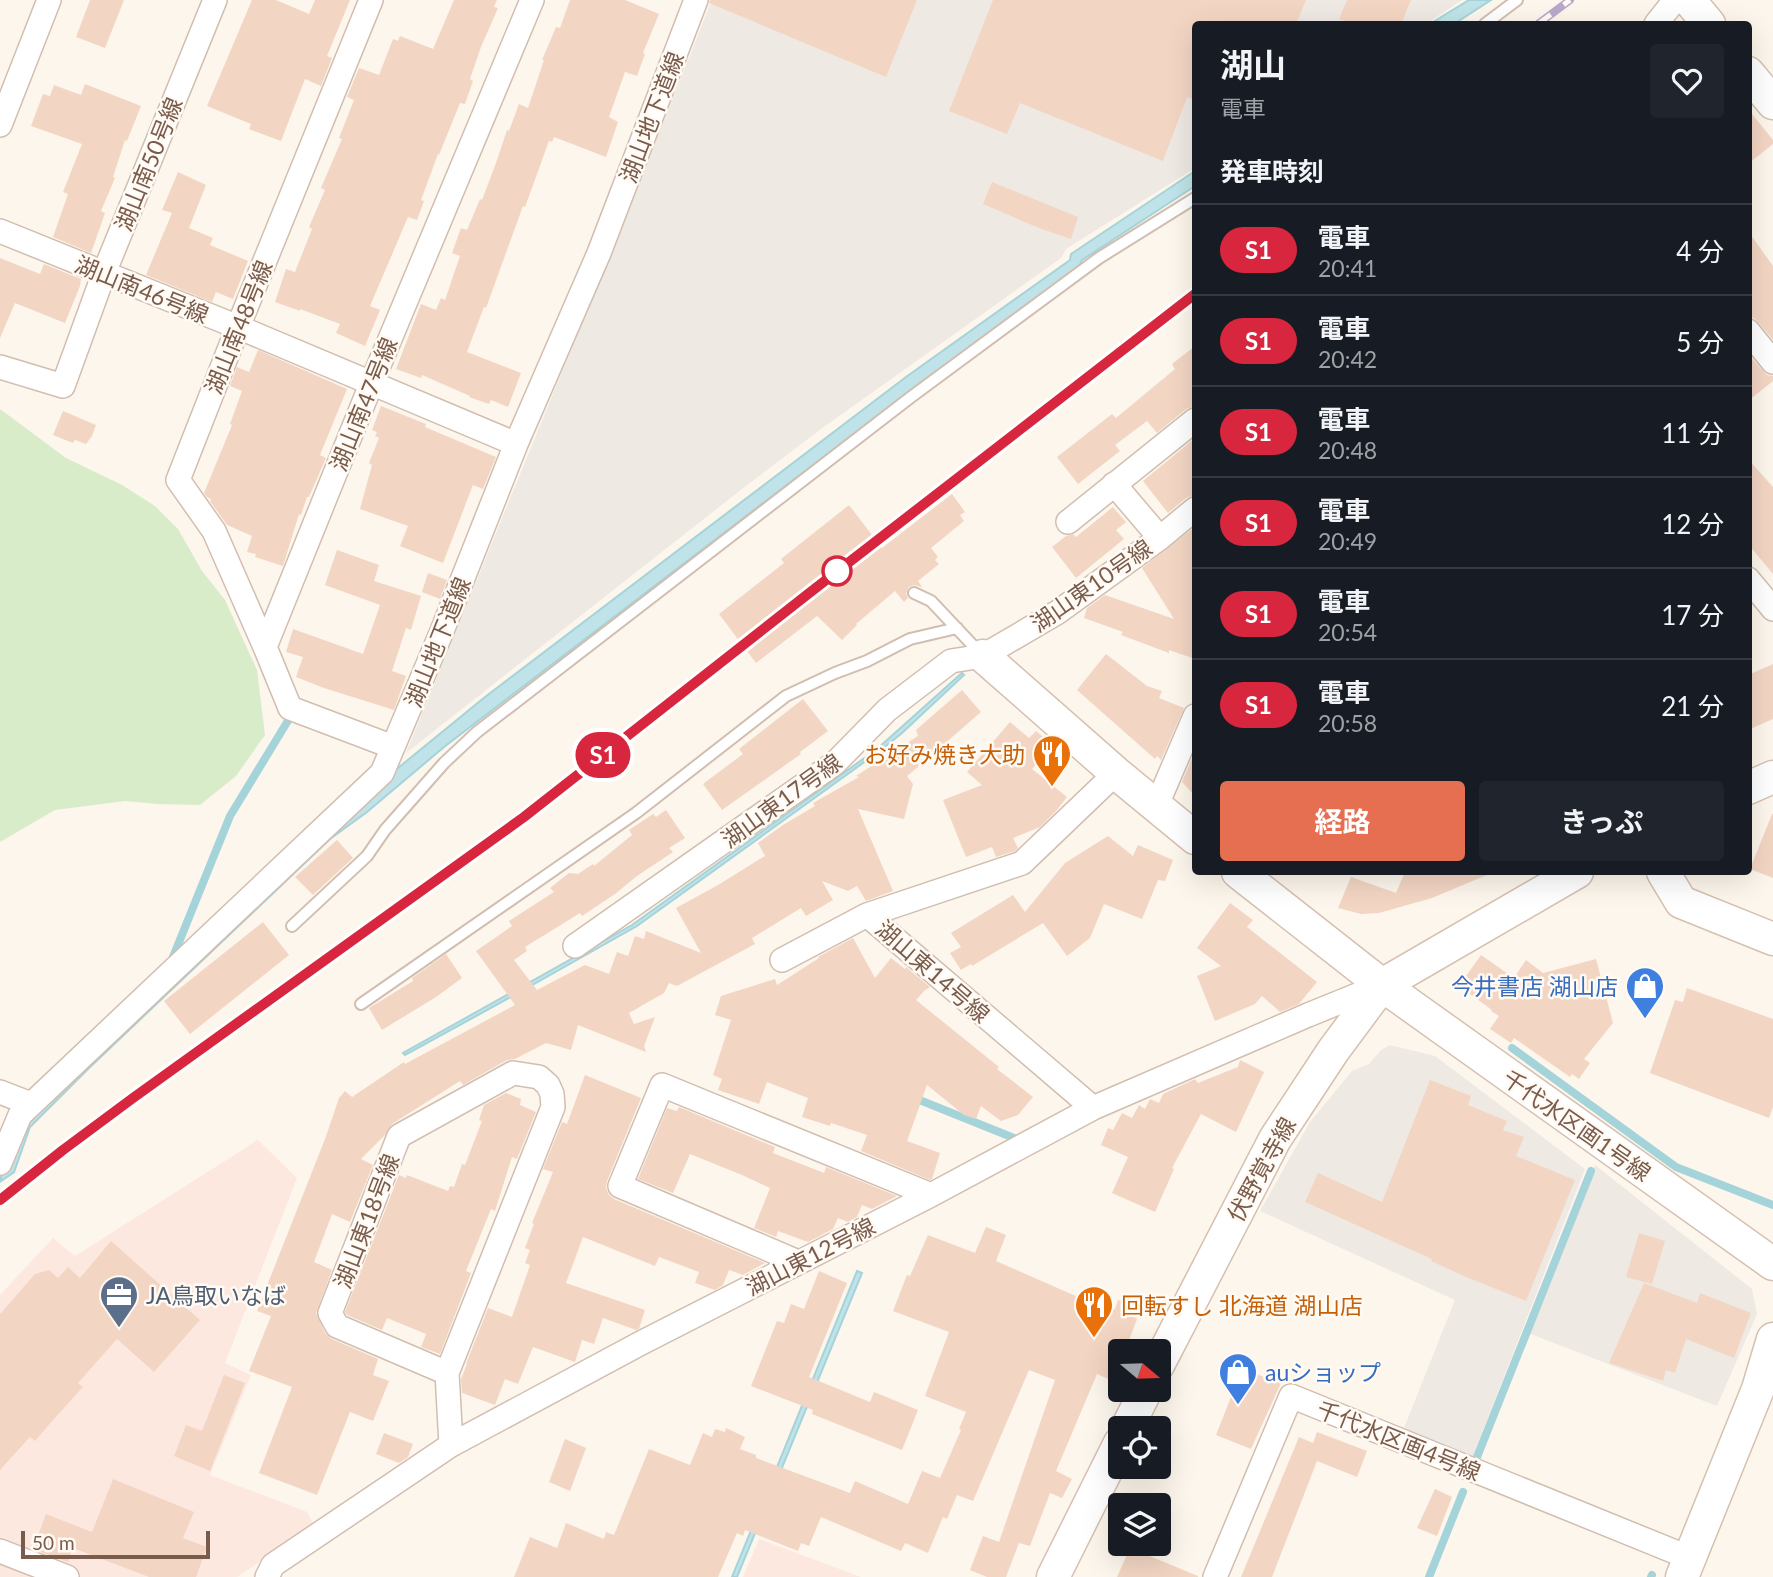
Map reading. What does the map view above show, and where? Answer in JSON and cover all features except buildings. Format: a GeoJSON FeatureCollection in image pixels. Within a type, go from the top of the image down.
{"type":"FeatureCollection","features":[{"type":"Feature","properties":{"kind":"main road"},"geometry":{"type":"LineString","coordinates":[[1689,0],[1706,21]]}},
{"type":"Feature","properties":{"kind":"main road"},"geometry":{"type":"LineString","coordinates":[[1752,78],[1773,103]]}},
{"type":"Feature","properties":{"kind":"main road"},"geometry":{"type":"LineString","coordinates":[[983,656],[1192,836]]}},
{"type":"Feature","properties":{"kind":"main road"},"geometry":{"type":"LineString","coordinates":[[1752,786],[1773,777]]}},
{"type":"Feature","properties":{"kind":"main road","name":"千代水区画1号線"},"geometry":{"type":"LineString","coordinates":[[1242,875],[1382,985],[1773,1264]]}},
{"type":"Feature","properties":{"kind":"main road"},"geometry":{"type":"LineString","coordinates":[[1382,985],[1572,875]]}},
{"type":"Feature","properties":{"kind":"main road"},"geometry":{"type":"LineString","coordinates":[[1665,875],[1681,902],[1773,939]]}},
{"type":"Feature","properties":{"kind":"main road","name":"伏野覚寺線"},"geometry":{"type":"LineString","coordinates":[[1171,1340],[1275,1139],[1333,1051],[1382,985]]}},
{"type":"Feature","properties":{"kind":"main road"},"geometry":{"type":"LineString","coordinates":[[1686,1567],[1758,1389],[1773,1339]]}},
{"type":"Feature","properties":{"kind":"main road"},"geometry":{"type":"LineString","coordinates":[[1053,1577],[1108,1467]]}},
{"type":"Feature","properties":{"kind":"street"},"geometry":{"type":"LineString","coordinates":[[0,125],[50,0]]}},
{"type":"Feature","properties":{"kind":"street","name":"湖山南50号線"},"geometry":{"type":"LineString","coordinates":[[0,367],[63,386],[104,273],[215,0]]}},
{"type":"Feature","properties":{"kind":"street","name":"湖山南48号線"},"geometry":{"type":"LineString","coordinates":[[265,647],[214,531],[178,480],[371,0]]}},
{"type":"Feature","properties":{"kind":"street","name":"湖山南47号線"},"geometry":{"type":"LineString","coordinates":[[265,647],[372,382],[532,0]]}},
{"type":"Feature","properties":{"kind":"street"},"geometry":{"type":"LineString","coordinates":[[1658,21],[1675,0]]}},
{"type":"Feature","properties":{"kind":"street","name":"湖山地下道線"},"geometry":{"type":"LineString","coordinates":[[0,1163],[20,1115],[382,773],[516,444],[598,253],[692,1]]}},
{"type":"Feature","properties":{"kind":"street","name":"湖山南46号線"},"geometry":{"type":"LineString","coordinates":[[0,231],[372,382],[516,444]]}},
{"type":"Feature","properties":{"kind":"street"},"geometry":{"type":"LineString","coordinates":[[1752,336],[1773,362]]}},
{"type":"Feature","properties":{"kind":"street"},"geometry":{"type":"LineString","coordinates":[[1068,522],[1192,422]]}},
{"type":"Feature","properties":{"kind":"street"},"geometry":{"type":"LineString","coordinates":[[1114,484],[1160,538]]}},
{"type":"Feature","properties":{"kind":"street","name":"湖山東10号線"},"geometry":{"type":"LineString","coordinates":[[983,656],[1058,612],[1192,511]]}},
{"type":"Feature","properties":{"kind":"street"},"geometry":{"type":"LineString","coordinates":[[1752,584],[1773,609]]}},
{"type":"Feature","properties":{"kind":"street"},"geometry":{"type":"LineString","coordinates":[[265,647],[290,708],[393,747]]}},
{"type":"Feature","properties":{"kind":"street","name":"湖山東17号線"},"geometry":{"type":"LineString","coordinates":[[575,946],[835,763],[887,710],[951,661],[983,656]]}},
{"type":"Feature","properties":{"kind":"street"},"geometry":{"type":"LineString","coordinates":[[1156,807],[1192,723]]}},
{"type":"Feature","properties":{"kind":"street","name":"湖山東14号線"},"geometry":{"type":"LineString","coordinates":[[867,915],[1022,863],[1116,773]]}},
{"type":"Feature","properties":{"kind":"street"},"geometry":{"type":"LineString","coordinates":[[782,960],[867,915]]}},
{"type":"Feature","properties":{"kind":"street","name":"湖山東14号線"},"geometry":{"type":"LineString","coordinates":[[867,915],[1093,1108]]}},
{"type":"Feature","properties":{"kind":"street","name":"湖山東12号線"},"geometry":{"type":"LineString","coordinates":[[267,1577],[273,1565],[451,1445],[641,1343],[931,1195],[1093,1108],[1382,985]]}},
{"type":"Feature","properties":{"kind":"street","name":"湖山東18号線"},"geometry":{"type":"LineString","coordinates":[[447,1373],[337,1326],[330,1313],[399,1136],[513,1073],[539,1077],[548,1084],[553,1107],[447,1373],[451,1445]]}},
{"type":"Feature","properties":{"kind":"street"},"geometry":{"type":"LineString","coordinates":[[798,1262],[620,1186],[662,1085],[931,1195]]}},
{"type":"Feature","properties":{"kind":"street"},"geometry":{"type":"LineString","coordinates":[[0,1092],[31,1104]]}},
{"type":"Feature","properties":{"kind":"street","name":"千代水区画4号線"},"geometry":{"type":"LineString","coordinates":[[1215,1577],[1291,1396],[1686,1567]]}},
{"type":"Feature","properties":{"kind":"street"},"geometry":{"type":"LineString","coordinates":[[0,1551],[67,1577]]}},
{"type":"Feature","properties":{"kind":"lane"},"geometry":{"type":"LineString","coordinates":[[1489,21],[1517,0]]}},
{"type":"Feature","properties":{"kind":"lane"},"geometry":{"type":"LineString","coordinates":[[292,926],[367,856],[444,763],[477,732],[911,397],[1099,258],[1192,200]]}},
{"type":"Feature","properties":{"kind":"lane"},"geometry":{"type":"LineString","coordinates":[[915,593],[931,601],[983,656]]}},
{"type":"Feature","properties":{"kind":"lane"},"geometry":{"type":"LineString","coordinates":[[361,1004],[636,813],[786,696],[910,639],[957,628]]}},
{"type":"Feature","properties":{"kind":"shaded area"},"geometry":{"type":"Polygon","coordinates":[[[712,0],[1462,0],[1430,21],[1192,21],[1192,170],[1066,249],[1061,258],[821,429],[406,753],[712,0]]]}},
{"type":"Feature","properties":{"kind":"shaded area"},"geometry":{"type":"Polygon","coordinates":[[[1390,1045],[1435,1056],[1585,1169],[1473,1456],[1404,1428],[1455,1300],[1260,1211],[1310,1122],[1352,1071],[1369,1064],[1381,1050],[1390,1045]]]}},
{"type":"Feature","properties":{"kind":"shaded area","name":"JA鳥取いなば"},"geometry":{"type":"Polygon","coordinates":[[[258,1140],[297,1178],[225,1363],[251,1375],[210,1475],[307,1512],[314,1525],[237,1577],[0,1577],[0,1295],[53,1238],[75,1256],[258,1140]]]}},
{"type":"Feature","properties":{"kind":"shaded area"},"geometry":{"type":"Polygon","coordinates":[[[1595,1165],[1752,1289],[1757,1314],[1717,1406],[1528,1333],[1595,1165]]]}},
{"type":"Feature","properties":{"kind":"shaded area"},"geometry":{"type":"Polygon","coordinates":[[[759,1539],[861,1577],[743,1577],[759,1539]]]}},
{"type":"Feature","properties":{"kind":"green space"},"geometry":{"type":"Polygon","coordinates":[[[0,409],[66,458],[122,485],[155,506],[178,529],[202,571],[225,600],[257,670],[265,735],[236,776],[200,805],[125,801],[55,810],[0,842],[0,409]]]}},
{"type":"Feature","properties":{"kind":"water"},"geometry":{"type":"Polygon","coordinates":[[[1469,0],[1491,0],[1459,21],[1435,21],[1469,0]]]}},
{"type":"Feature","properties":{"kind":"water"},"geometry":{"type":"Polygon","coordinates":[[[1192,173],[1192,188],[1082,260],[1078,270],[911,390],[444,747],[367,812],[330,839],[30,1127],[14,1172],[1,1181],[22,1123],[398,768],[485,697],[906,377],[1070,260],[1071,254],[1192,173]]]}},
{"type":"Feature","properties":{"kind":"water"},"geometry":{"type":"Polygon","coordinates":[[[962,673],[964,675],[881,750],[637,926],[405,1055],[403,1053],[632,925],[877,749],[962,673]]]}},
{"type":"Feature","properties":{"kind":"water"},"geometry":{"type":"Polygon","coordinates":[[[857,1271],[862,1273],[737,1577],[732,1577],[857,1271]]]}},
{"type":"Feature","properties":{"kind":"waterway"},"geometry":{"type":"LineString","coordinates":[[173,957],[230,816],[289,719]]}},
{"type":"Feature","properties":{"kind":"waterway"},"geometry":{"type":"LineString","coordinates":[[1512,1048],[1676,1167],[1773,1205]]}},
{"type":"Feature","properties":{"kind":"waterway"},"geometry":{"type":"LineString","coordinates":[[912,1097],[1014,1138]]}},
{"type":"Feature","properties":{"kind":"waterway"},"geometry":{"type":"LineString","coordinates":[[1477,1457],[1591,1171]]}},
{"type":"Feature","properties":{"kind":"waterway"},"geometry":{"type":"LineString","coordinates":[[1429,1577],[1463,1492]]}},
{"type":"Feature","properties":{"kind":"railway"},"geometry":{"type":"LineString","coordinates":[[1542,21],[1570,0]]}},
{"type":"Feature","properties":{"kind":"railway"},"geometry":{"type":"LineString","coordinates":[[0,1200],[133,1098],[524,817],[1192,296]]}},
{"type":"Feature","properties":{"kind":"train","name":"S1"},"geometry":{"type":"LineString","coordinates":[[0,1200],[133,1098],[524,817],[1192,296]]}},
{"type":"Feature","properties":{"kind":"place","name":"お好み焼き大助"},"geometry":{"type":"Point","coordinates":[1052,788]}},
{"type":"Feature","properties":{"kind":"place","name":"今井書店 湖山店"},"geometry":{"type":"Point","coordinates":[1645,1020]}},
{"type":"Feature","properties":{"kind":"place","name":"JA鳥取いなば"},"geometry":{"type":"Point","coordinates":[119,1329]}},
{"type":"Feature","properties":{"kind":"place","name":"回転すし 北海道 湖山店"},"geometry":{"type":"Point","coordinates":[1094,1339]}},
{"type":"Feature","properties":{"kind":"place","name":"auショップ"},"geometry":{"type":"Point","coordinates":[1238,1406]}}]}
